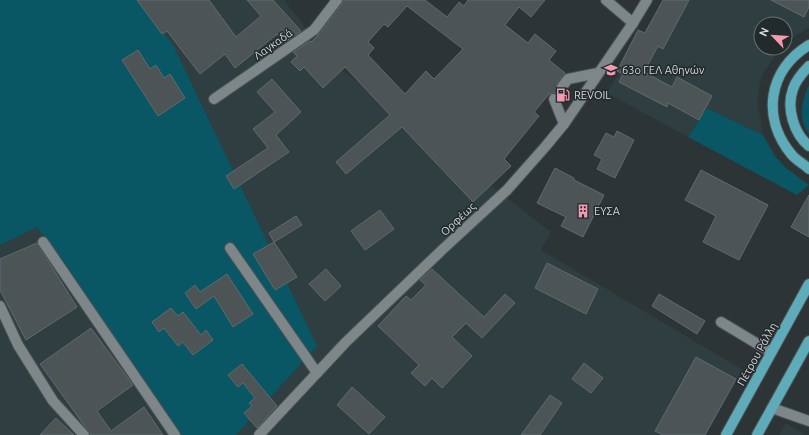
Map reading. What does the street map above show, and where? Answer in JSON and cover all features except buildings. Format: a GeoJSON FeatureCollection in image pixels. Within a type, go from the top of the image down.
{"type":"FeatureCollection","features":[{"type":"Feature","properties":{"kind":"main road"},"geometry":{"type":"LineString","coordinates":[[809,45],[799,51],[782,71],[776,83],[773,112],[776,126],[782,140],[792,156],[809,169]]}},
{"type":"Feature","properties":{"kind":"main road"},"geometry":{"type":"LineString","coordinates":[[809,66],[793,90],[791,106],[793,120],[798,133],[804,142],[809,146]]}},
{"type":"Feature","properties":{"kind":"main road","name":"Πέτρου Ράλλη"},"geometry":{"type":"LineString","coordinates":[[726,435],[809,284]]}},
{"type":"Feature","properties":{"kind":"main road"},"geometry":{"type":"LineString","coordinates":[[757,435],[809,341]]}},
{"type":"Feature","properties":{"kind":"street","name":"Λαγκαδά"},"geometry":{"type":"LineString","coordinates":[[214,99],[314,30],[337,0]]}},
{"type":"Feature","properties":{"kind":"street"},"geometry":{"type":"LineString","coordinates":[[606,0],[633,23]]}},
{"type":"Feature","properties":{"kind":"street","name":"Ορφέως"},"geometry":{"type":"LineString","coordinates":[[259,435],[346,342],[507,190],[564,124],[647,0]]}},
{"type":"Feature","properties":{"kind":"street"},"geometry":{"type":"LineString","coordinates":[[562,87],[568,79],[598,73]]}},
{"type":"Feature","properties":{"kind":"street"},"geometry":{"type":"LineString","coordinates":[[554,99],[564,124]]}},
{"type":"Feature","properties":{"kind":"street"},"geometry":{"type":"LineString","coordinates":[[43,242],[175,435]]}},
{"type":"Feature","properties":{"kind":"street"},"geometry":{"type":"LineString","coordinates":[[230,248],[318,373]]}},
{"type":"Feature","properties":{"kind":"street"},"geometry":{"type":"LineString","coordinates":[[0,306],[18,345],[53,401],[84,435]]}},
{"type":"Feature","properties":{"kind":"street"},"geometry":{"type":"LineString","coordinates":[[721,322],[772,352]]}},
{"type":"Feature","properties":{"kind":"street"},"geometry":{"type":"LineString","coordinates":[[772,408],[809,421]]}},
{"type":"Feature","properties":{"kind":"shaded area"},"geometry":{"type":"Polygon","coordinates":[[[0,0],[284,0],[332,62],[551,232],[541,250],[743,370],[706,435],[0,435],[0,0]]]}},
{"type":"Feature","properties":{"kind":"shaded area"},"geometry":{"type":"Polygon","coordinates":[[[0,0],[139,0],[173,45],[317,346],[236,435],[176,435],[37,227],[0,245],[0,0]]]}},
{"type":"Feature","properties":{"kind":"shaded area"},"geometry":{"type":"Polygon","coordinates":[[[663,0],[809,0],[809,28],[793,37],[793,16],[753,16],[753,56],[775,56],[762,75],[759,88],[757,102],[763,135],[707,108],[688,137],[607,93],[663,0]]]}},
{"type":"Feature","properties":{"kind":"shaded area"},"geometry":{"type":"Polygon","coordinates":[[[809,85],[809,134],[803,122],[802,110],[804,98],[809,85]]]}},
{"type":"Feature","properties":{"kind":"shaded area"},"geometry":{"type":"Polygon","coordinates":[[[707,108],[763,135],[775,156],[786,168],[809,185],[797,195],[688,137],[707,108]]]}},
{"type":"Feature","properties":{"kind":"shaded area"},"geometry":{"type":"Polygon","coordinates":[[[786,423],[801,432],[805,435],[779,435],[786,423]]]}},
{"type":"Feature","properties":{"kind":"place","name":"63ο ΓΕΛ Αθηνών"},"geometry":{"type":"Point","coordinates":[611,70]}},
{"type":"Feature","properties":{"kind":"place","name":"REVOIL"},"geometry":{"type":"Point","coordinates":[563,95]}},
{"type":"Feature","properties":{"kind":"place","name":"ΕΥΣΑ"},"geometry":{"type":"Point","coordinates":[583,211]}}]}
